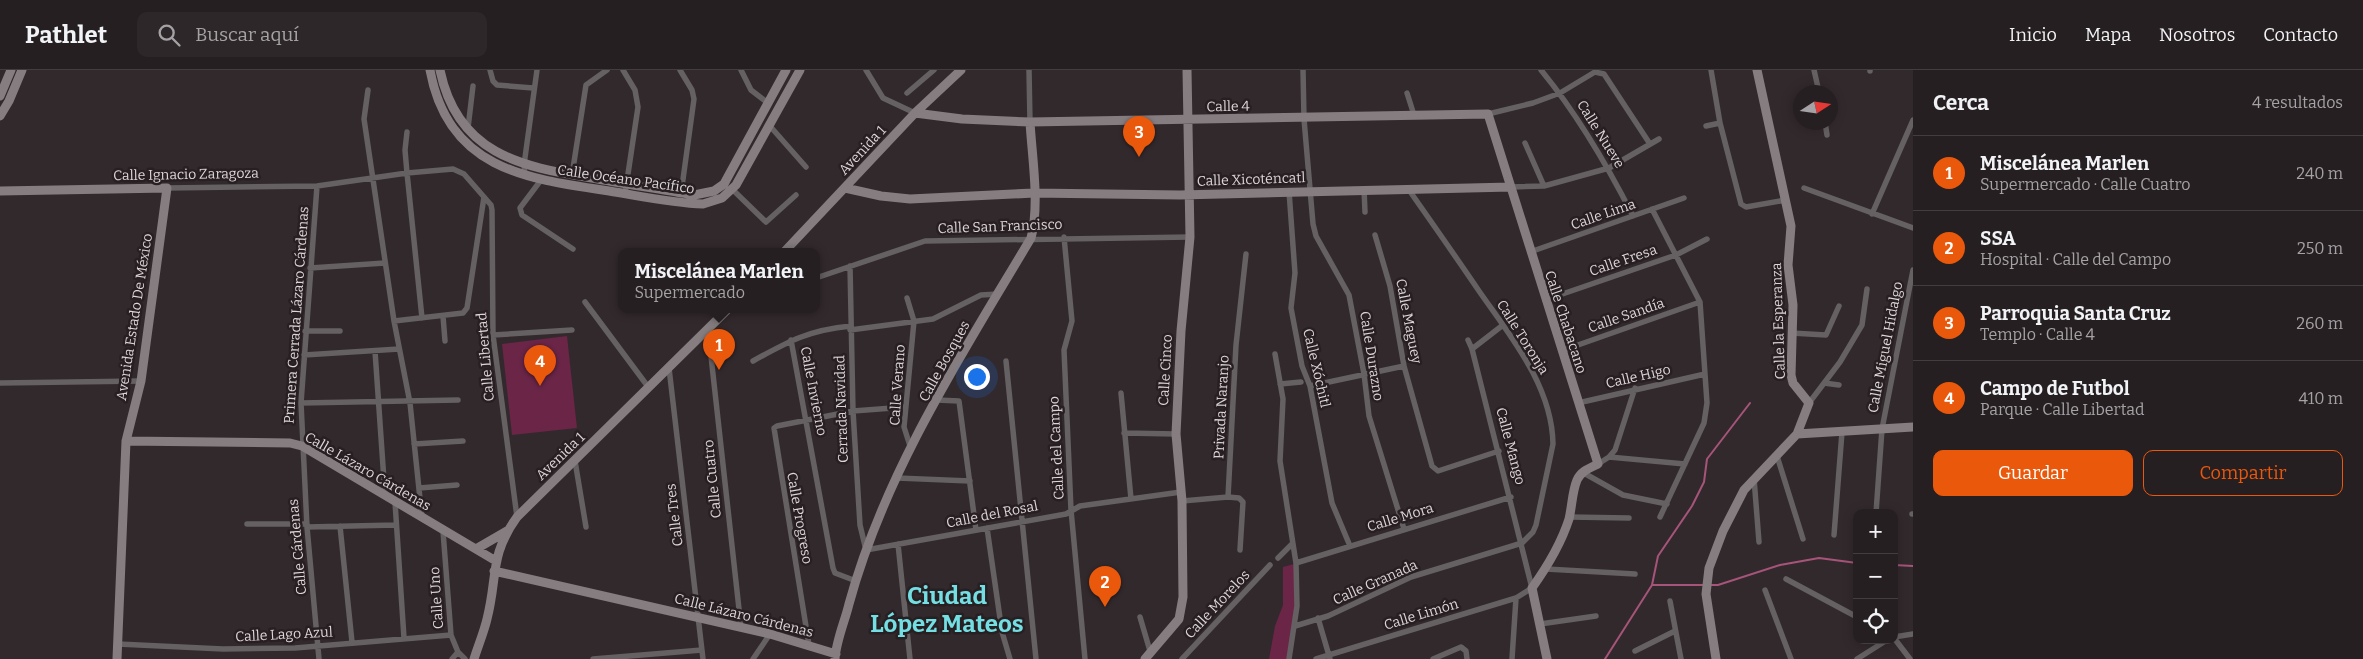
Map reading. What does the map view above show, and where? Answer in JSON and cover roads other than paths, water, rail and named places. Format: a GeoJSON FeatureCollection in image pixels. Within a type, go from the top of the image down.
{"type":"FeatureCollection","features":[{"type":"Feature","properties":{"kind":"street"},"geometry":{"type":"LineString","coordinates":[[0,96],[11,70]]}},
{"type":"Feature","properties":{"kind":"street"},"geometry":{"type":"LineString","coordinates":[[0,116],[9,102],[22,70]]}},
{"type":"Feature","properties":{"kind":"street","name":"Calle Océano Pacífico"},"geometry":{"type":"LineString","coordinates":[[430,70],[446,115],[467,143],[495,165],[541,180],[680,197],[703,204],[713,202],[732,190],[800,70]]}},
{"type":"Feature","properties":{"kind":"street","name":"Calle Océano Pacífico"},"geometry":{"type":"LineString","coordinates":[[440,70],[448,96],[457,114],[468,128],[492,150],[524,165],[625,189]]}},
{"type":"Feature","properties":{"kind":"street"},"geometry":{"type":"LineString","coordinates":[[490,70],[493,81],[497,84],[533,88]]}},
{"type":"Feature","properties":{"kind":"street"},"geometry":{"type":"LineString","coordinates":[[525,176],[524,165],[533,88],[537,70]]}},
{"type":"Feature","properties":{"kind":"street"},"geometry":{"type":"LineString","coordinates":[[572,175],[586,85],[607,70]]}},
{"type":"Feature","properties":{"kind":"street"},"geometry":{"type":"LineString","coordinates":[[623,70],[636,90],[638,107],[625,189]]}},
{"type":"Feature","properties":{"kind":"street"},"geometry":{"type":"LineString","coordinates":[[680,70],[692,90],[694,99],[680,197]]}},
{"type":"Feature","properties":{"kind":"street"},"geometry":{"type":"LineString","coordinates":[[740,70],[751,90],[768,103]]}},
{"type":"Feature","properties":{"kind":"street","name":"Calle Océano Pacífico"},"geometry":{"type":"LineString","coordinates":[[680,197],[705,194],[714,191],[724,184],[786,70]]}},
{"type":"Feature","properties":{"kind":"street","name":"Calle 4"},"geometry":{"type":"LineString","coordinates":[[866,70],[884,98],[915,113],[962,119],[1030,122],[1188,121],[1488,114],[1533,103],[1560,93],[1594,72],[1600,72],[1604,74],[1650,144]]}},
{"type":"Feature","properties":{"kind":"street"},"geometry":{"type":"LineString","coordinates":[[907,93],[934,70]]}},
{"type":"Feature","properties":{"kind":"street","name":"Avenida 1"},"geometry":{"type":"LineString","coordinates":[[788,248],[915,113],[961,70]]}},
{"type":"Feature","properties":{"kind":"street","name":"Calle Bosques"},"geometry":{"type":"LineString","coordinates":[[834,657],[866,550],[910,449],[1031,238],[1034,229],[1029,70]]}},
{"type":"Feature","properties":{"kind":"street","name":"Calle Cinco"},"geometry":{"type":"LineString","coordinates":[[1147,655],[1179,619],[1181,611],[1184,542],[1176,434],[1181,332],[1190,237],[1187,70]]}},
{"type":"Feature","properties":{"kind":"street","name":"Calle Durazno"},"geometry":{"type":"LineString","coordinates":[[1303,70],[1304,118],[1316,236],[1349,295],[1364,374],[1369,416],[1404,529]]}},
{"type":"Feature","properties":{"kind":"street","name":"Calle Nueve"},"geometry":{"type":"LineString","coordinates":[[1541,70],[1560,93],[1609,168],[1633,216]]}},
{"type":"Feature","properties":{"kind":"street"},"geometry":{"type":"LineString","coordinates":[[1711,70],[1720,123],[1741,204],[1746,207],[1786,200]]}},
{"type":"Feature","properties":{"kind":"street","name":"Calle la Esperanza"},"geometry":{"type":"LineString","coordinates":[[1757,70],[1792,233],[1788,265],[1793,305],[1791,333],[1793,383],[1809,403]]}},
{"type":"Feature","properties":{"kind":"street"},"geometry":{"type":"LineString","coordinates":[[1814,70],[1817,85]]}},
{"type":"Feature","properties":{"kind":"street"},"geometry":{"type":"LineString","coordinates":[[468,128],[473,86]]}},
{"type":"Feature","properties":{"kind":"street"},"geometry":{"type":"LineString","coordinates":[[368,90],[364,119],[394,321],[412,402],[414,444],[422,518]]}},
{"type":"Feature","properties":{"kind":"street"},"geometry":{"type":"LineString","coordinates":[[1407,93],[1414,115]]}},
{"type":"Feature","properties":{"kind":"street","name":"Calle Chabacano"},"geometry":{"type":"LineString","coordinates":[[1488,114],[1544,300],[1598,464]]}},
{"type":"Feature","properties":{"kind":"street"},"geometry":{"type":"LineString","coordinates":[[1872,214],[1913,120]]}},
{"type":"Feature","properties":{"kind":"street"},"geometry":{"type":"LineString","coordinates":[[1706,126],[1720,123]]}},
{"type":"Feature","properties":{"kind":"street"},"geometry":{"type":"LineString","coordinates":[[755,128],[767,129],[806,167]]}},
{"type":"Feature","properties":{"kind":"street"},"geometry":{"type":"LineString","coordinates":[[1826,130],[1827,135]]}},
{"type":"Feature","properties":{"kind":"street"},"geometry":{"type":"LineString","coordinates":[[407,132],[405,150],[422,318]]}},
{"type":"Feature","properties":{"kind":"street","name":"Calle Xicoténcatl"},"geometry":{"type":"LineString","coordinates":[[845,188],[881,196],[910,199],[1034,194],[1188,194],[1544,186],[1609,168],[1659,139]]}},
{"type":"Feature","properties":{"kind":"street"},"geometry":{"type":"LineString","coordinates":[[1525,143],[1544,186]]}},
{"type":"Feature","properties":{"kind":"street","name":"Calle Ignacio Zaragoza"},"geometry":{"type":"LineString","coordinates":[[0,191],[317,186],[407,173],[458,171],[464,174],[484,196]]}},
{"type":"Feature","properties":{"kind":"street"},"geometry":{"type":"LineString","coordinates":[[541,180],[520,208],[522,215],[573,249]]}},
{"type":"Feature","properties":{"kind":"street","name":"Primera Cerrada Lázaro Cárdenas"},"geometry":{"type":"LineString","coordinates":[[302,446],[301,403],[317,186]]}},
{"type":"Feature","properties":{"kind":"street","name":"Avenida Estado De México"},"geometry":{"type":"LineString","coordinates":[[117,659],[126,441],[141,381],[167,188]]}},
{"type":"Feature","properties":{"kind":"street"},"geometry":{"type":"LineString","coordinates":[[1804,188],[1913,228]]}},
{"type":"Feature","properties":{"kind":"street"},"geometry":{"type":"LineString","coordinates":[[1364,189],[1365,212]]}},
{"type":"Feature","properties":{"kind":"street"},"geometry":{"type":"LineString","coordinates":[[732,190],[766,222],[796,195]]}},
{"type":"Feature","properties":{"kind":"street","name":"Calle Toronja"},"geometry":{"type":"LineString","coordinates":[[1409,190],[1503,325],[1538,382],[1553,433],[1553,444],[1536,525],[1533,532],[1522,543]]}},
{"type":"Feature","properties":{"kind":"street","name":"Calle Xóchitl"},"geometry":{"type":"LineString","coordinates":[[1289,192],[1296,273],[1291,308],[1302,366],[1310,386],[1332,504],[1350,546]]}},
{"type":"Feature","properties":{"kind":"street"},"geometry":{"type":"LineString","coordinates":[[394,321],[464,313],[467,308],[484,196]]}},
{"type":"Feature","properties":{"kind":"street","name":"Calle Libertad"},"geometry":{"type":"LineString","coordinates":[[484,196],[492,210],[493,335],[517,517]]}},
{"type":"Feature","properties":{"kind":"street","name":"Calle Lima"},"geometry":{"type":"LineString","coordinates":[[1530,253],[1684,198]]}},
{"type":"Feature","properties":{"kind":"street"},"geometry":{"type":"LineString","coordinates":[[1652,209],[1700,302],[1707,403],[1704,423],[1660,518]]}},
{"type":"Feature","properties":{"kind":"street","name":"Calle Maguey"},"geometry":{"type":"LineString","coordinates":[[1375,234],[1390,286],[1404,366],[1432,466],[1438,471],[1448,469],[1499,451]]}},
{"type":"Feature","properties":{"kind":"street","name":"Calle San Francisco"},"geometry":{"type":"LineString","coordinates":[[820,277],[925,241],[1064,237],[1190,237]]}},
{"type":"Feature","properties":{"kind":"street","name":"Calle del Campo"},"geometry":{"type":"LineString","coordinates":[[1064,237],[1072,321],[1064,350],[1071,510],[1085,659]]}},
{"type":"Feature","properties":{"kind":"street","name":"Calle Fresa"},"geometry":{"type":"LineString","coordinates":[[1544,300],[1676,256],[1708,239]]}},
{"type":"Feature","properties":{"kind":"street","name":"Privada Naranjo"},"geometry":{"type":"LineString","coordinates":[[1228,497],[1236,346],[1246,254]]}},
{"type":"Feature","properties":{"kind":"street"},"geometry":{"type":"LineString","coordinates":[[310,268],[385,263]]}},
{"type":"Feature","properties":{"kind":"street","name":"Cerrada Navidad"},"geometry":{"type":"LineString","coordinates":[[850,266],[852,411],[860,525],[866,550]]}},
{"type":"Feature","properties":{"kind":"street","name":"Calle Miguel Hidalgo"},"geometry":{"type":"LineString","coordinates":[[1876,509],[1882,429],[1913,270]]}},
{"type":"Feature","properties":{"kind":"street"},"geometry":{"type":"LineString","coordinates":[[1716,659],[1706,594],[1709,568],[1723,531],[1744,490],[1797,434],[1809,403],[1840,362],[1862,324],[1867,289]]}},
{"type":"Feature","properties":{"kind":"street"},"geometry":{"type":"LineString","coordinates":[[753,361],[791,340],[825,328],[850,328],[933,319],[981,295],[998,294]]}},
{"type":"Feature","properties":{"kind":"street"},"geometry":{"type":"LineString","coordinates":[[907,298],[914,322]]}},
{"type":"Feature","properties":{"kind":"street"},"geometry":{"type":"LineString","coordinates":[[585,302],[649,388]]}},
{"type":"Feature","properties":{"kind":"street","name":"Calle Sandía"},"geometry":{"type":"LineString","coordinates":[[1561,351],[1700,302]]}},
{"type":"Feature","properties":{"kind":"street"},"geometry":{"type":"LineString","coordinates":[[1791,333],[1826,335],[1839,306]]}},
{"type":"Feature","properties":{"kind":"street","name":"Avenida 1"},"geometry":{"type":"LineString","coordinates":[[474,659],[487,618],[500,544],[517,517],[724,313]]}},
{"type":"Feature","properties":{"kind":"street"},"geometry":{"type":"LineString","coordinates":[[444,316],[445,341]]}},
{"type":"Feature","properties":{"kind":"street","name":"Calle Verano"},"geometry":{"type":"LineString","coordinates":[[910,449],[904,427],[914,322]]}},
{"type":"Feature","properties":{"kind":"street"},"geometry":{"type":"LineString","coordinates":[[1472,349],[1503,325]]}},
{"type":"Feature","properties":{"kind":"street","name":"Calle Cuatro"},"geometry":{"type":"LineString","coordinates":[[708,329],[741,627]]}},
{"type":"Feature","properties":{"kind":"street"},"geometry":{"type":"LineString","coordinates":[[493,335],[572,330]]}},
{"type":"Feature","properties":{"kind":"street"},"geometry":{"type":"LineString","coordinates":[[306,331],[340,331]]}},
{"type":"Feature","properties":{"kind":"street","name":"Calle Invierno"},"geometry":{"type":"LineString","coordinates":[[791,340],[833,568],[835,573],[856,581]]}},
{"type":"Feature","properties":{"kind":"street","name":"Calle Mango"},"geometry":{"type":"LineString","coordinates":[[1468,340],[1511,497],[1532,588]]}},
{"type":"Feature","properties":{"kind":"street"},"geometry":{"type":"LineString","coordinates":[[304,354],[399,349]]}},
{"type":"Feature","properties":{"kind":"street"},"geometry":{"type":"LineString","coordinates":[[375,351],[384,495]]}},
{"type":"Feature","properties":{"kind":"street"},"geometry":{"type":"LineString","coordinates":[[1275,354],[1284,405],[1280,461],[1296,562],[1297,606],[1289,659]]}},
{"type":"Feature","properties":{"kind":"street"},"geometry":{"type":"LineString","coordinates":[[1006,361],[1036,659]]}},
{"type":"Feature","properties":{"kind":"street"},"geometry":{"type":"LineString","coordinates":[[1310,386],[1404,366]]}},
{"type":"Feature","properties":{"kind":"street","name":"Calle Tres"},"geometry":{"type":"LineString","coordinates":[[668,368],[703,659]]}},
{"type":"Feature","properties":{"kind":"street","name":"Calle Higo"},"geometry":{"type":"LineString","coordinates":[[1578,403],[1635,388],[1705,374]]}},
{"type":"Feature","properties":{"kind":"street"},"geometry":{"type":"LineString","coordinates":[[0,383],[141,381]]}},
{"type":"Feature","properties":{"kind":"street"},"geometry":{"type":"LineString","coordinates":[[1280,384],[1301,382]]}},
{"type":"Feature","properties":{"kind":"street"},"geometry":{"type":"LineString","coordinates":[[1824,383],[1840,385]]}},
{"type":"Feature","properties":{"kind":"street"},"geometry":{"type":"LineString","coordinates":[[1547,659],[1532,588],[1546,569],[1562,537],[1569,517],[1576,481],[1582,472],[1609,457],[1615,450],[1635,388]]}},
{"type":"Feature","properties":{"kind":"street"},"geometry":{"type":"LineString","coordinates":[[1121,393],[1132,499]]}},
{"type":"Feature","properties":{"kind":"street"},"geometry":{"type":"LineString","coordinates":[[301,403],[378,404],[458,400]]}},
{"type":"Feature","properties":{"kind":"street"},"geometry":{"type":"LineString","coordinates":[[937,400],[959,401],[976,530]]}},
{"type":"Feature","properties":{"kind":"street","name":"Calle Progreso"},"geometry":{"type":"LineString","coordinates":[[809,645],[773,432],[777,426],[807,419],[852,411],[906,407]]}},
{"type":"Feature","properties":{"kind":"street"},"geometry":{"type":"LineString","coordinates":[[1797,434],[1913,427]]}},
{"type":"Feature","properties":{"kind":"street"},"geometry":{"type":"LineString","coordinates":[[1834,535],[1842,432]]}},
{"type":"Feature","properties":{"kind":"street"},"geometry":{"type":"LineString","coordinates":[[1124,433],[1176,434]]}},
{"type":"Feature","properties":{"kind":"street","name":"Calle Lázaro Cárdenas"},"geometry":{"type":"LineString","coordinates":[[126,441],[290,443],[302,446],[496,561]]}},
{"type":"Feature","properties":{"kind":"street"},"geometry":{"type":"LineString","coordinates":[[414,444],[463,441]]}},
{"type":"Feature","properties":{"kind":"street","name":"Calle Cárdenas"},"geometry":{"type":"LineString","coordinates":[[302,446],[319,659]]}},
{"type":"Feature","properties":{"kind":"street"},"geometry":{"type":"LineString","coordinates":[[1777,456],[1803,539]]}},
{"type":"Feature","properties":{"kind":"street"},"geometry":{"type":"LineString","coordinates":[[1609,457],[1685,464]]}},
{"type":"Feature","properties":{"kind":"street"},"geometry":{"type":"LineString","coordinates":[[575,461],[586,527]]}},
{"type":"Feature","properties":{"kind":"street"},"geometry":{"type":"LineString","coordinates":[[1582,472],[1623,495],[1666,504]]}},
{"type":"Feature","properties":{"kind":"street"},"geometry":{"type":"LineString","coordinates":[[897,478],[970,481]]}},
{"type":"Feature","properties":{"kind":"street"},"geometry":{"type":"LineString","coordinates":[[1754,478],[1759,542]]}},
{"type":"Feature","properties":{"kind":"street"},"geometry":{"type":"LineString","coordinates":[[419,488],[457,485]]}},
{"type":"Feature","properties":{"kind":"street"},"geometry":{"type":"LineString","coordinates":[[1228,497],[1240,498],[1243,502],[1240,550]]}},
{"type":"Feature","properties":{"kind":"street","name":"Calle del Rosal"},"geometry":{"type":"LineString","coordinates":[[866,550],[1066,514],[1080,506],[1132,499],[1228,497]]}},
{"type":"Feature","properties":{"kind":"street","name":"Calle Mora"},"geometry":{"type":"LineString","coordinates":[[1296,562],[1511,497]]}},
{"type":"Feature","properties":{"kind":"street"},"geometry":{"type":"LineString","coordinates":[[395,502],[404,638]]}},
{"type":"Feature","properties":{"kind":"street"},"geometry":{"type":"LineString","coordinates":[[1569,517],[1628,518]]}},
{"type":"Feature","properties":{"kind":"street"},"geometry":{"type":"LineString","coordinates":[[247,524],[396,525]]}},
{"type":"Feature","properties":{"kind":"street"},"geometry":{"type":"LineString","coordinates":[[340,526],[352,642]]}},
{"type":"Feature","properties":{"kind":"street"},"geometry":{"type":"LineString","coordinates":[[987,528],[1002,632],[1010,659]]}},
{"type":"Feature","properties":{"kind":"street","name":"Calle Uno"},"geometry":{"type":"LineString","coordinates":[[443,531],[451,635],[458,652],[465,659]]}},
{"type":"Feature","properties":{"kind":"street"},"geometry":{"type":"LineString","coordinates":[[476,549],[507,531]]}},
{"type":"Feature","properties":{"kind":"street","name":"Calle Granada"},"geometry":{"type":"LineString","coordinates":[[1295,626],[1328,616],[1411,577],[1522,543]]}},
{"type":"Feature","properties":{"kind":"street"},"geometry":{"type":"LineString","coordinates":[[898,544],[910,659]]}},
{"type":"Feature","properties":{"kind":"street"},"geometry":{"type":"LineString","coordinates":[[1278,558],[1292,544]]}},
{"type":"Feature","properties":{"kind":"street","name":"Calle Morelos"},"geometry":{"type":"LineString","coordinates":[[1182,659],[1270,565]]}},
{"type":"Feature","properties":{"kind":"street"},"geometry":{"type":"LineString","coordinates":[[1546,569],[1635,574]]}},
{"type":"Feature","properties":{"kind":"street","name":"Calle Lázaro Cárdenas"},"geometry":{"type":"LineString","coordinates":[[494,571],[770,634],[809,645],[834,657]]}},
{"type":"Feature","properties":{"kind":"street"},"geometry":{"type":"LineString","coordinates":[[1786,579],[1853,615]]}},
{"type":"Feature","properties":{"kind":"street","name":"Calle Limón"},"geometry":{"type":"LineString","coordinates":[[1316,659],[1329,657],[1516,598],[1532,588]]}},
{"type":"Feature","properties":{"kind":"street"},"geometry":{"type":"LineString","coordinates":[[1765,590],[1791,659]]}},
{"type":"Feature","properties":{"kind":"street"},"geometry":{"type":"LineString","coordinates":[[1512,659],[1516,598]]}},
{"type":"Feature","properties":{"kind":"street"},"geometry":{"type":"LineString","coordinates":[[1670,601],[1681,659]]}},
{"type":"Feature","properties":{"kind":"street"},"geometry":{"type":"LineString","coordinates":[[1540,624],[1596,616]]}},
{"type":"Feature","properties":{"kind":"street"},"geometry":{"type":"LineString","coordinates":[[1140,617],[1147,655]]}},
{"type":"Feature","properties":{"kind":"street"},"geometry":{"type":"LineString","coordinates":[[1318,618],[1329,657]]}},
{"type":"Feature","properties":{"kind":"street"},"geometry":{"type":"LineString","coordinates":[[1635,651],[1675,631]]}},
{"type":"Feature","properties":{"kind":"street"},"geometry":{"type":"LineString","coordinates":[[753,659],[770,634]]}},
{"type":"Feature","properties":{"kind":"street"},"geometry":{"type":"LineString","coordinates":[[1898,636],[1913,634]]}},
{"type":"Feature","properties":{"kind":"street","name":"Calle Lago Azul"},"geometry":{"type":"LineString","coordinates":[[118,644],[223,650],[318,646],[451,635]]}},
{"type":"Feature","properties":{"kind":"street"},"geometry":{"type":"LineString","coordinates":[[1898,642],[1910,659]]}},
{"type":"Feature","properties":{"kind":"street"},"geometry":{"type":"LineString","coordinates":[[1857,659],[1881,644]]}},
{"type":"Feature","properties":{"kind":"street"},"geometry":{"type":"LineString","coordinates":[[1433,659],[1461,647],[1466,651],[1467,659]]}},
{"type":"Feature","properties":{"kind":"street"},"geometry":{"type":"LineString","coordinates":[[593,659],[702,650]]}},
{"type":"Feature","properties":{"kind":"street"},"geometry":{"type":"LineString","coordinates":[[452,659],[458,652]]}},
{"type":"Feature","properties":{"kind":"waterway"},"geometry":{"type":"LineString","coordinates":[[1605,659],[1652,585],[1658,556],[1692,506],[1704,482],[1707,459],[1750,403]]}},
{"type":"Feature","properties":{"kind":"waterway"},"geometry":{"type":"LineString","coordinates":[[1711,585],[1718,585],[1780,565],[1819,558],[1853,562]]}},
{"type":"Feature","properties":{"kind":"waterway"},"geometry":{"type":"LineString","coordinates":[[1898,565],[1913,566]]}},
{"type":"Feature","properties":{"kind":"waterway"},"geometry":{"type":"LineString","coordinates":[[1652,585],[1704,585]]}},
{"type":"Feature","properties":{"kind":"place","name":"Parroquia Santa Cruz"},"geometry":{"type":"Point","coordinates":[1139,157]}},
{"type":"Feature","properties":{"kind":"place","name":"Miscelánea Marlen"},"geometry":{"type":"Point","coordinates":[719,370]}},
{"type":"Feature","properties":{"kind":"place","name":"Campo de Futbol"},"geometry":{"type":"Point","coordinates":[540,386]}},
{"type":"Feature","properties":{"kind":"place","name":"SSA"},"geometry":{"type":"Point","coordinates":[1105,607]}},
{"type":"Feature","properties":{"kind":"district","name":"Ciudad López Mateos"},"geometry":{"type":"Point","coordinates":[947,610]}}]}
